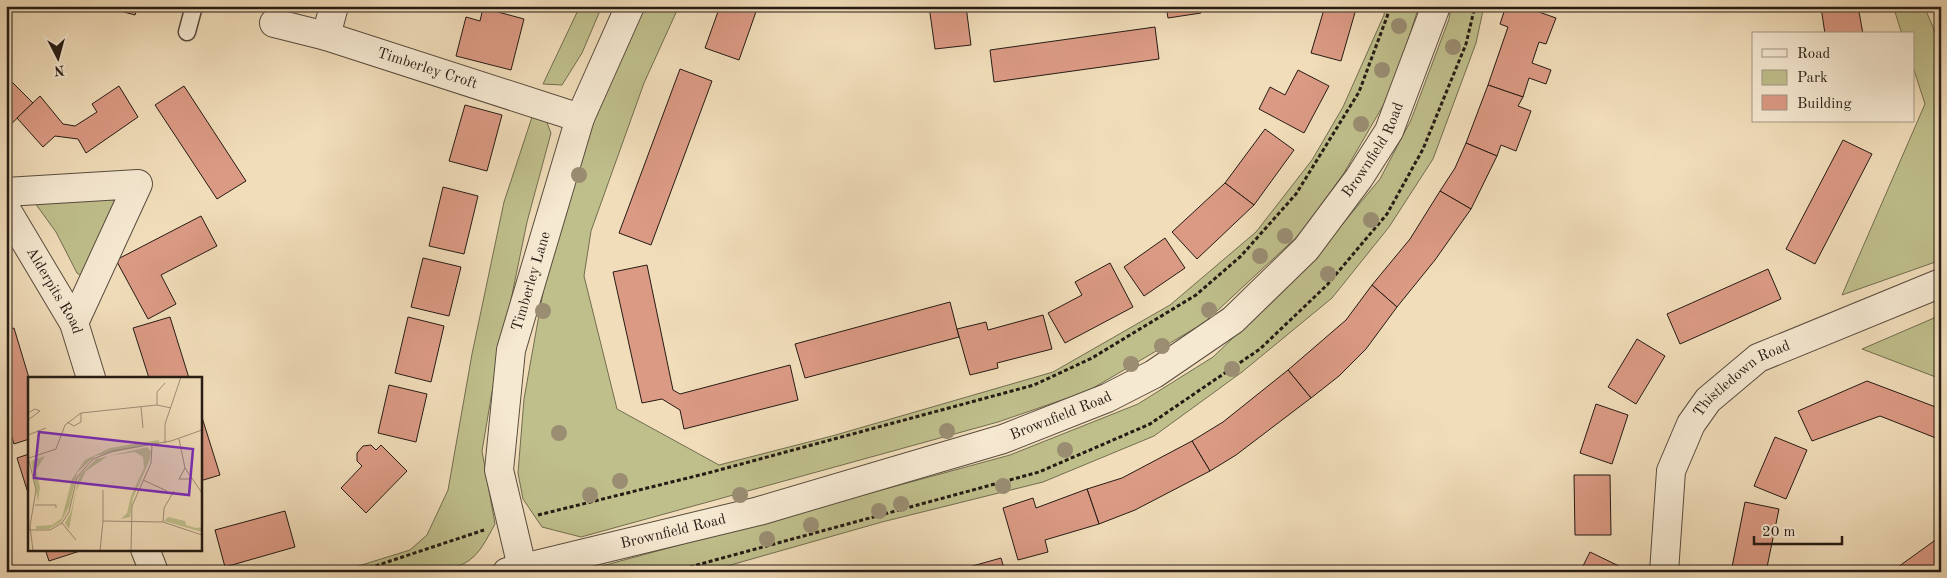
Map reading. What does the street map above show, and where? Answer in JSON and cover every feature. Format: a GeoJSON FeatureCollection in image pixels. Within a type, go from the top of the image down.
{"type":"FeatureCollection","features":[{"type":"Feature","properties":{"kind":"street"},"geometry":{"type":"LineString","coordinates":[[326,36],[334,6]]}},
{"type":"Feature","properties":{"kind":"street","name":"Timberley Lane"},"geometry":{"type":"LineString","coordinates":[[514,569],[511,521],[499,470],[511,350],[580,118],[630,6]]}},
{"type":"Feature","properties":{"kind":"street","name":"Brownfield Road"},"geometry":{"type":"LineString","coordinates":[[514,569],[758,511],[1003,439],[1107,398],[1154,374],[1233,320],[1306,250],[1359,178],[1389,131],[1436,6]]}},
{"type":"Feature","properties":{"kind":"street","name":"Timberley Croft"},"geometry":{"type":"LineString","coordinates":[[274,23],[326,36],[580,118]]}},
{"type":"Feature","properties":{"kind":"street"},"geometry":{"type":"LineString","coordinates":[[6,192],[138,184],[74,323]]}},
{"type":"Feature","properties":{"kind":"street","name":"Alderpits Road"},"geometry":{"type":"LineString","coordinates":[[6,208],[74,323],[91,377]]}},
{"type":"Feature","properties":{"kind":"street","name":"Thistledown Road"},"geometry":{"type":"LineString","coordinates":[[1664,572],[1671,472],[1692,424],[1708,400],[1758,358],[1941,283]]}},
{"type":"Feature","properties":{"kind":"street"},"geometry":{"type":"LineString","coordinates":[[145,550],[154,572]]}},
{"type":"Feature","properties":{"kind":"lane"},"geometry":{"type":"LineString","coordinates":[[187,32],[194,6]]}},
{"type":"Feature","properties":{"kind":"path"},"geometry":{"type":"LineString","coordinates":[[357,572],[511,521],[708,474],[1034,385],[1092,358],[1196,295],[1241,256],[1296,194],[1359,92],[1390,6]]}},
{"type":"Feature","properties":{"kind":"green space"},"geometry":{"type":"Polygon","coordinates":[[[580,6],[602,6],[582,53],[562,85],[543,84],[580,6]]]}},
{"type":"Feature","properties":{"kind":"green space"},"geometry":{"type":"Polygon","coordinates":[[[641,6],[679,6],[644,83],[591,231],[584,276],[617,409],[719,465],[832,436],[1053,372],[1170,305],[1256,232],[1312,160],[1343,107],[1384,15],[1385,6],[1419,6],[1392,90],[1344,173],[1301,233],[1204,323],[1088,391],[998,422],[581,537],[542,527],[523,499],[518,473],[524,399],[545,281],[571,179],[603,91],[641,6]]]}},
{"type":"Feature","properties":{"kind":"green space"},"geometry":{"type":"Polygon","coordinates":[[[1451,6],[1484,6],[1476,43],[1433,159],[1389,227],[1332,298],[1242,372],[1154,436],[1043,482],[882,522],[706,572],[580,572],[1010,455],[1138,404],[1213,357],[1305,269],[1380,179],[1411,120],[1449,19],[1451,6]]]}},
{"type":"Feature","properties":{"kind":"green space"},"geometry":{"type":"Polygon","coordinates":[[[1893,6],[1924,6],[1941,46],[1941,260],[1842,295],[1925,104],[1914,70],[1914,32],[1901,32],[1893,6]]]}},
{"type":"Feature","properties":{"kind":"green space"},"geometry":{"type":"Polygon","coordinates":[[[534,111],[545,118],[551,133],[527,222],[492,392],[482,451],[495,524],[475,556],[453,568],[439,571],[404,573],[339,572],[410,550],[427,535],[448,490],[472,354],[504,202],[534,111]]]}},
{"type":"Feature","properties":{"kind":"green space"},"geometry":{"type":"Polygon","coordinates":[[[115,197],[118,200],[84,278],[77,273],[56,232],[35,203],[115,197]]]}},
{"type":"Feature","properties":{"kind":"green space"},"geometry":{"type":"Polygon","coordinates":[[[1941,315],[1941,379],[1862,349],[1941,315]]]}},
{"type":"Feature","properties":{"kind":"building"},"geometry":{"type":"Polygon","coordinates":[[[113,6],[138,6],[135,15],[113,9],[113,6]]]}},
{"type":"Feature","properties":{"kind":"building"},"geometry":{"type":"Polygon","coordinates":[[[511,6],[530,6],[528,11],[511,6]]]}},
{"type":"Feature","properties":{"kind":"building"},"geometry":{"type":"Polygon","coordinates":[[[720,6],[758,6],[739,60],[705,48],[720,6]]]}},
{"type":"Feature","properties":{"kind":"building"},"geometry":{"type":"Polygon","coordinates":[[[929,6],[966,6],[971,45],[935,49],[929,6]]]}},
{"type":"Feature","properties":{"kind":"building"},"geometry":{"type":"Polygon","coordinates":[[[1166,6],[1200,6],[1201,13],[1168,18],[1166,6]]]}},
{"type":"Feature","properties":{"kind":"building"},"geometry":{"type":"Polygon","coordinates":[[[1325,6],[1364,6],[1363,10],[1356,9],[1341,61],[1311,53],[1325,6]]]}},
{"type":"Feature","properties":{"kind":"building"},"geometry":{"type":"Polygon","coordinates":[[[1506,6],[1522,6],[1556,18],[1546,44],[1539,42],[1532,63],[1551,70],[1546,84],[1529,78],[1523,97],[1488,85],[1508,27],[1500,24],[1506,6]]]}},
{"type":"Feature","properties":{"kind":"building"},"geometry":{"type":"Polygon","coordinates":[[[1858,6],[1863,32],[1825,32],[1821,7],[1858,6]]]}},
{"type":"Feature","properties":{"kind":"building"},"geometry":{"type":"Polygon","coordinates":[[[483,8],[524,19],[511,70],[456,56],[466,17],[480,21],[483,8]]]}},
{"type":"Feature","properties":{"kind":"building"},"geometry":{"type":"Polygon","coordinates":[[[1155,27],[1159,59],[994,82],[990,50],[1155,27]]]}},
{"type":"Feature","properties":{"kind":"building"},"geometry":{"type":"Polygon","coordinates":[[[680,69],[712,81],[651,245],[619,233],[680,69]]]}},
{"type":"Feature","properties":{"kind":"building"},"geometry":{"type":"Polygon","coordinates":[[[1298,70],[1329,86],[1304,133],[1259,109],[1270,87],[1285,95],[1298,70]]]}},
{"type":"Feature","properties":{"kind":"building"},"geometry":{"type":"Polygon","coordinates":[[[6,76],[33,103],[7,128],[6,127],[6,76]]]}},
{"type":"Feature","properties":{"kind":"building"},"geometry":{"type":"Polygon","coordinates":[[[1488,85],[1523,97],[1518,106],[1531,111],[1516,151],[1501,145],[1497,156],[1466,143],[1488,85]]]}},
{"type":"Feature","properties":{"kind":"building"},"geometry":{"type":"Polygon","coordinates":[[[119,86],[138,117],[86,153],[78,139],[55,136],[43,147],[17,118],[40,96],[63,124],[75,126],[97,112],[92,104],[119,86]]]}},
{"type":"Feature","properties":{"kind":"building"},"geometry":{"type":"Polygon","coordinates":[[[184,86],[246,181],[217,199],[155,105],[184,86]]]}},
{"type":"Feature","properties":{"kind":"building"},"geometry":{"type":"Polygon","coordinates":[[[465,105],[502,115],[487,171],[449,161],[465,105]]]}},
{"type":"Feature","properties":{"kind":"building"},"geometry":{"type":"Polygon","coordinates":[[[1265,129],[1294,150],[1254,205],[1225,183],[1265,129]]]}},
{"type":"Feature","properties":{"kind":"building"},"geometry":{"type":"Polygon","coordinates":[[[1843,140],[1872,154],[1815,264],[1786,249],[1843,140]]]}},
{"type":"Feature","properties":{"kind":"building"},"geometry":{"type":"Polygon","coordinates":[[[1466,143],[1497,156],[1471,209],[1440,191],[1455,168],[1466,143]]]}},
{"type":"Feature","properties":{"kind":"building"},"geometry":{"type":"Polygon","coordinates":[[[1225,183],[1254,205],[1197,259],[1172,232],[1225,183]]]}},
{"type":"Feature","properties":{"kind":"building"},"geometry":{"type":"Polygon","coordinates":[[[443,187],[478,196],[464,254],[429,246],[443,187]]]}},
{"type":"Feature","properties":{"kind":"building"},"geometry":{"type":"Polygon","coordinates":[[[1440,191],[1471,209],[1435,260],[1397,307],[1372,285],[1410,239],[1440,191]]]}},
{"type":"Feature","properties":{"kind":"building"},"geometry":{"type":"Polygon","coordinates":[[[201,216],[217,246],[161,275],[176,304],[148,319],[116,260],[201,216]]]}},
{"type":"Feature","properties":{"kind":"building"},"geometry":{"type":"Polygon","coordinates":[[[1165,238],[1185,268],[1144,296],[1124,267],[1165,238]]]}},
{"type":"Feature","properties":{"kind":"building"},"geometry":{"type":"Polygon","coordinates":[[[423,258],[461,267],[449,316],[411,307],[423,258]]]}},
{"type":"Feature","properties":{"kind":"building"},"geometry":{"type":"Polygon","coordinates":[[[1110,263],[1133,307],[1065,343],[1048,313],[1082,295],[1075,282],[1110,263]]]}},
{"type":"Feature","properties":{"kind":"building"},"geometry":{"type":"Polygon","coordinates":[[[647,265],[673,390],[680,394],[790,365],[798,400],[684,429],[680,410],[662,399],[642,403],[613,272],[647,265]]]}},
{"type":"Feature","properties":{"kind":"building"},"geometry":{"type":"Polygon","coordinates":[[[1768,269],[1781,299],[1680,344],[1667,314],[1768,269]]]}},
{"type":"Feature","properties":{"kind":"building"},"geometry":{"type":"Polygon","coordinates":[[[1372,285],[1397,307],[1366,349],[1339,376],[1311,398],[1288,370],[1346,320],[1372,285]]]}},
{"type":"Feature","properties":{"kind":"building"},"geometry":{"type":"Polygon","coordinates":[[[950,302],[959,337],[805,378],[795,344],[950,302]]]}},
{"type":"Feature","properties":{"kind":"building"},"geometry":{"type":"Polygon","coordinates":[[[1043,315],[1052,349],[997,363],[998,368],[970,375],[957,329],[986,322],[988,330],[1043,315]]]}},
{"type":"Feature","properties":{"kind":"building"},"geometry":{"type":"Polygon","coordinates":[[[170,317],[189,377],[149,377],[133,328],[170,317]]]}},
{"type":"Feature","properties":{"kind":"building"},"geometry":{"type":"Polygon","coordinates":[[[408,317],[444,326],[431,382],[395,373],[408,317]]]}},
{"type":"Feature","properties":{"kind":"building"},"geometry":{"type":"Polygon","coordinates":[[[14,328],[29,377],[28,439],[14,444],[6,418],[6,331],[14,328]]]}},
{"type":"Feature","properties":{"kind":"building"},"geometry":{"type":"Polygon","coordinates":[[[1637,339],[1665,356],[1636,404],[1608,387],[1637,339]]]}},
{"type":"Feature","properties":{"kind":"building"},"geometry":{"type":"Polygon","coordinates":[[[1288,370],[1311,398],[1236,455],[1210,471],[1192,441],[1223,422],[1288,370]]]}},
{"type":"Feature","properties":{"kind":"building"},"geometry":{"type":"Polygon","coordinates":[[[1867,381],[1941,409],[1941,440],[1880,416],[1812,441],[1798,411],[1867,381]]]}},
{"type":"Feature","properties":{"kind":"building"},"geometry":{"type":"Polygon","coordinates":[[[389,385],[427,394],[416,442],[378,433],[389,385]]]}},
{"type":"Feature","properties":{"kind":"building"},"geometry":{"type":"Polygon","coordinates":[[[1596,404],[1628,415],[1612,464],[1580,453],[1596,404]]]}},
{"type":"Feature","properties":{"kind":"building"},"geometry":{"type":"Polygon","coordinates":[[[201,414],[220,475],[201,481],[201,414]]]}},
{"type":"Feature","properties":{"kind":"building"},"geometry":{"type":"Polygon","coordinates":[[[1775,437],[1807,450],[1786,499],[1754,486],[1775,437]]]}},
{"type":"Feature","properties":{"kind":"building"},"geometry":{"type":"Polygon","coordinates":[[[1192,441],[1210,471],[1135,510],[1099,524],[1087,489],[1122,478],[1192,441]]]}},
{"type":"Feature","properties":{"kind":"building"},"geometry":{"type":"Polygon","coordinates":[[[371,445],[376,450],[381,445],[407,471],[366,513],[341,488],[362,466],[357,461],[357,453],[363,446],[371,445]]]}},
{"type":"Feature","properties":{"kind":"building"},"geometry":{"type":"Polygon","coordinates":[[[28,454],[28,493],[17,458],[28,454]]]}},
{"type":"Feature","properties":{"kind":"building"},"geometry":{"type":"Polygon","coordinates":[[[1574,475],[1610,475],[1611,535],[1575,535],[1574,475]]]}},
{"type":"Feature","properties":{"kind":"building"},"geometry":{"type":"Polygon","coordinates":[[[1087,489],[1099,524],[1045,540],[1048,552],[1018,560],[1003,508],[1033,498],[1036,508],[1087,489]]]}},
{"type":"Feature","properties":{"kind":"building"},"geometry":{"type":"Polygon","coordinates":[[[1745,502],[1779,509],[1766,572],[1731,572],[1745,502]]]}},
{"type":"Feature","properties":{"kind":"building"},"geometry":{"type":"Polygon","coordinates":[[[285,511],[295,547],[225,567],[215,530],[285,511]]]}},
{"type":"Feature","properties":{"kind":"building"},"geometry":{"type":"Polygon","coordinates":[[[1941,536],[1941,565],[1931,572],[1891,572],[1941,536]]]}},
{"type":"Feature","properties":{"kind":"building"},"geometry":{"type":"Polygon","coordinates":[[[45,550],[83,550],[49,561],[45,550]]]}},
{"type":"Feature","properties":{"kind":"building"},"geometry":{"type":"Polygon","coordinates":[[[1590,552],[1621,567],[1619,572],[1580,572],[1590,552]]]}},
{"type":"Feature","properties":{"kind":"building"},"geometry":{"type":"Polygon","coordinates":[[[1001,558],[1005,572],[951,572],[1001,558]]]}}]}
